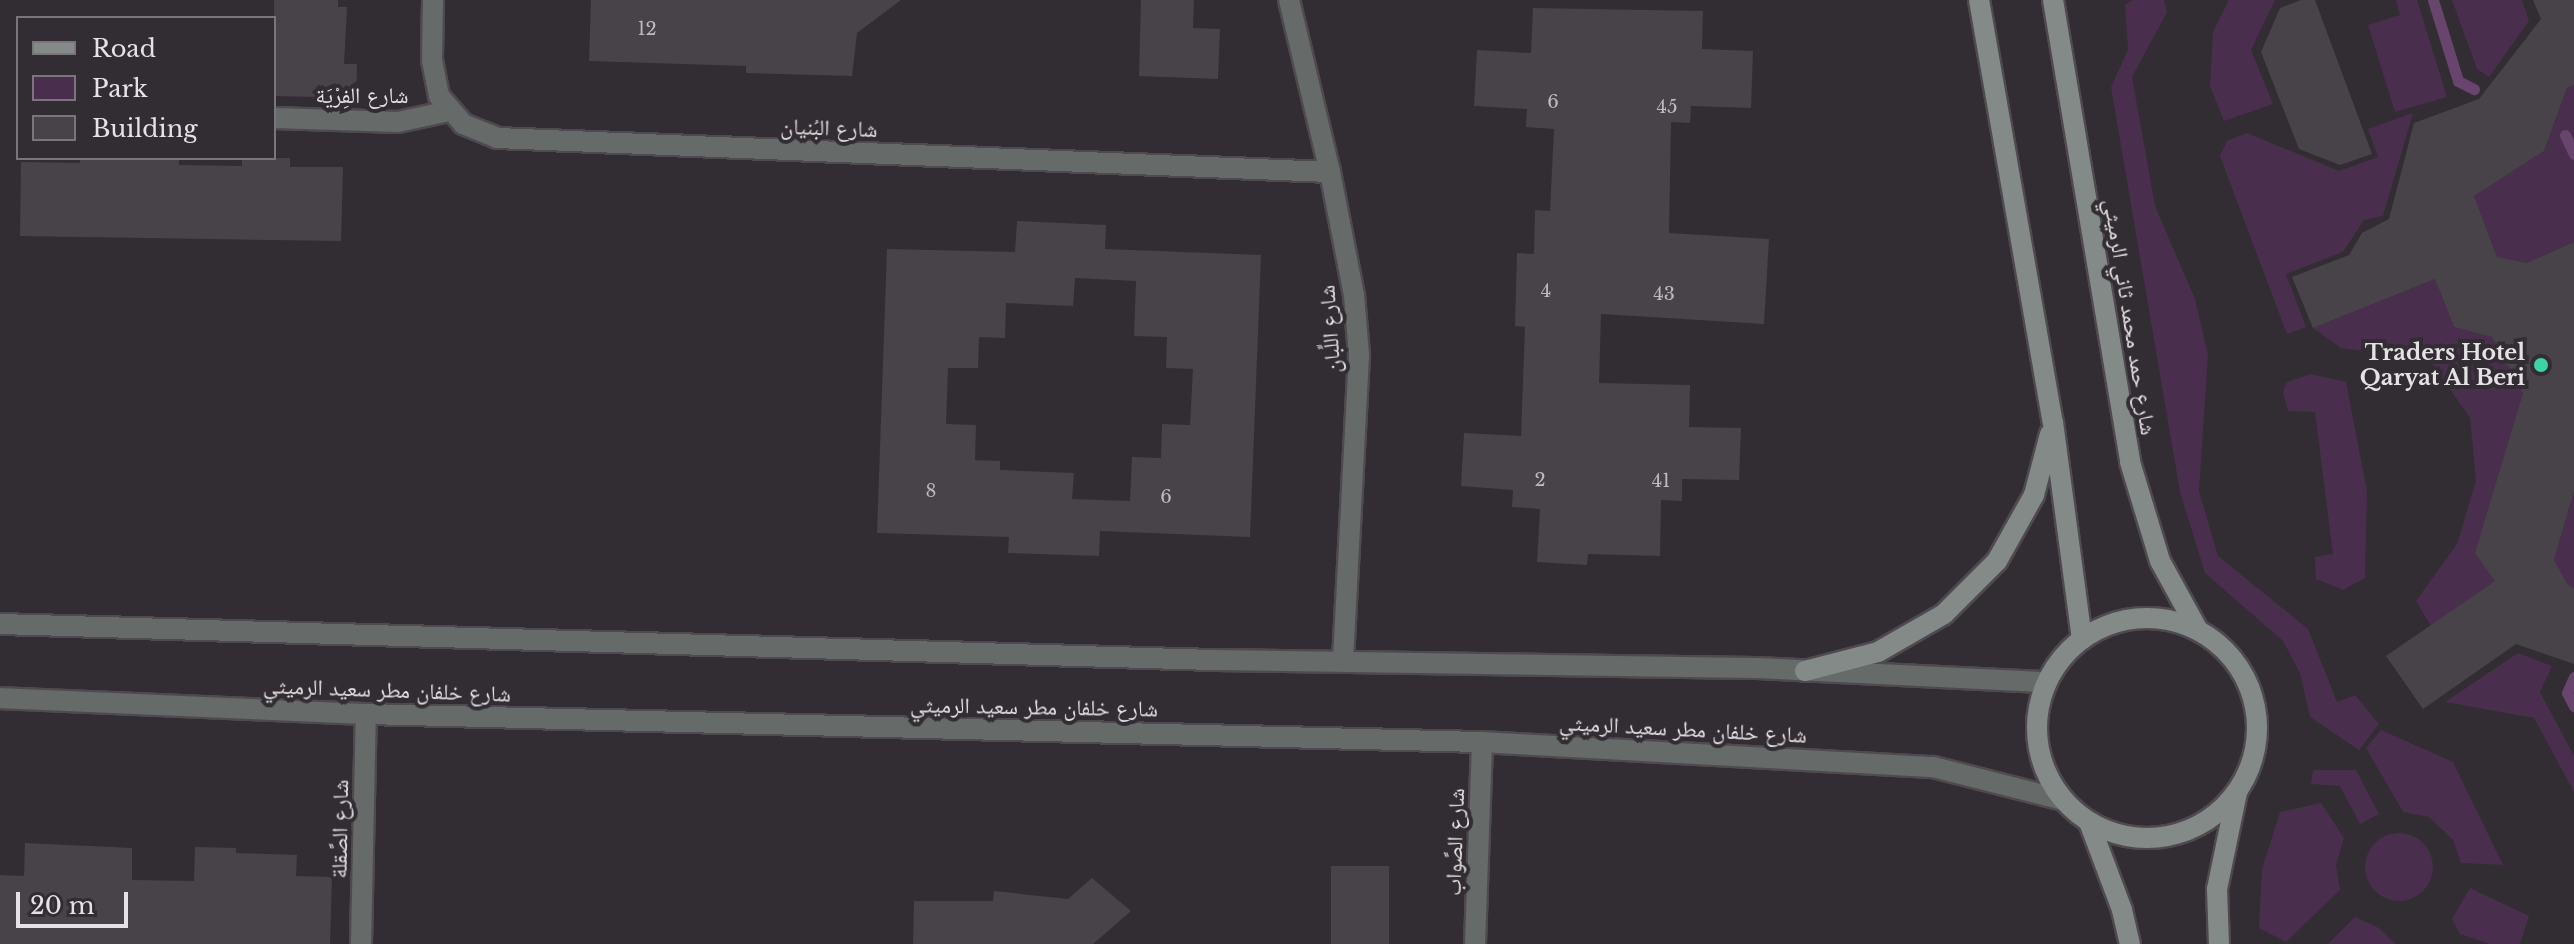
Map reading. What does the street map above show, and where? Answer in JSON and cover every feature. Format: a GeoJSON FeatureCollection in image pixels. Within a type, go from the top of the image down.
{"type":"FeatureCollection","features":[{"type":"Feature","properties":{"kind":"main road"},"geometry":{"type":"LineString","coordinates":[[1979,0],[2053,422],[2082,639]]}},
{"type":"Feature","properties":{"kind":"main road","name":"شارع حمد محمد ثاني الرميثي"},"geometry":{"type":"LineString","coordinates":[[2053,0],[2130,462],[2160,561],[2198,630]]}},
{"type":"Feature","properties":{"kind":"main road"},"geometry":{"type":"LineString","coordinates":[[1805,671],[1878,652],[1944,614],[1997,561],[2034,495],[2053,422]]}},
{"type":"Feature","properties":{"kind":"main road"},"geometry":{"type":"LineString","coordinates":[[2219,944],[2217,889],[2237,792],[2251,764],[2258,733],[2254,702],[2243,673],[2223,648],[2198,630],[2169,621],[2139,618],[2109,625],[2082,639],[2062,658],[2047,682],[2038,712],[2037,743],[2046,773],[2063,800],[2089,822],[2120,835],[2153,838],[2185,831],[2214,815],[2237,792]]}},
{"type":"Feature","properties":{"kind":"main road"},"geometry":{"type":"LineString","coordinates":[[2089,822],[2122,910],[2130,944]]}},
{"type":"Feature","properties":{"kind":"street"},"geometry":{"type":"LineString","coordinates":[[433,0],[434,79],[449,111]]}},
{"type":"Feature","properties":{"kind":"street","name":"شارع اللِّبان"},"geometry":{"type":"LineString","coordinates":[[1289,0],[1330,172],[1354,295],[1359,355],[1343,662]]}},
{"type":"Feature","properties":{"kind":"street","name":"شارع الفِرْيَة"},"geometry":{"type":"LineString","coordinates":[[276,118],[398,122],[449,111]]}},
{"type":"Feature","properties":{"kind":"street","name":"شارع البُنيان"},"geometry":{"type":"LineString","coordinates":[[449,111],[479,133],[497,138],[1330,172]]}},
{"type":"Feature","properties":{"kind":"street"},"geometry":{"type":"LineString","coordinates":[[0,624],[1343,662],[1757,668],[2047,682]]}},
{"type":"Feature","properties":{"kind":"street","name":"شارع خلفان مطر سعيد الرميثي"},"geometry":{"type":"LineString","coordinates":[[0,698],[366,714],[1482,742],[1933,767],[2063,800]]}},
{"type":"Feature","properties":{"kind":"street","name":"شارع الصَّقلة"},"geometry":{"type":"LineString","coordinates":[[361,944],[366,714]]}},
{"type":"Feature","properties":{"kind":"street","name":"شارع الصَّواب"},"geometry":{"type":"LineString","coordinates":[[1475,944],[1482,742]]}},
{"type":"Feature","properties":{"kind":"green space"},"geometry":{"type":"Polygon","coordinates":[[[2133,0],[2164,0],[2167,12],[2132,77],[2155,206],[2195,299],[2208,355],[2199,491],[2218,556],[2308,629],[2337,702],[2355,695],[2379,724],[2359,750],[2310,717],[2300,673],[2283,641],[2205,573],[2180,492],[2111,87],[2128,50],[2125,5],[2133,0]]]}},
{"type":"Feature","properties":{"kind":"green space"},"geometry":{"type":"Polygon","coordinates":[[[2229,0],[2275,0],[2251,50],[2273,104],[2224,121],[2210,86],[2213,32],[2229,0]]]}},
{"type":"Feature","properties":{"kind":"green space"},"geometry":{"type":"Polygon","coordinates":[[[2396,0],[2417,0],[2447,97],[2395,112],[2368,25],[2400,15],[2396,0]]]}},
{"type":"Feature","properties":{"kind":"green space"},"geometry":{"type":"Polygon","coordinates":[[[2452,0],[2522,0],[2529,21],[2489,77],[2477,69],[2452,0]]]}},
{"type":"Feature","properties":{"kind":"green space"},"geometry":{"type":"Polygon","coordinates":[[[2574,85],[2574,242],[2527,263],[2497,257],[2474,196],[2544,151],[2567,88],[2574,85]]]}},
{"type":"Feature","properties":{"kind":"green space"},"geometry":{"type":"Polygon","coordinates":[[[2413,113],[2383,216],[2364,220],[2343,252],[2286,274],[2306,327],[2287,334],[2220,156],[2227,141],[2247,133],[2339,171],[2378,157],[2368,129],[2413,113]]]}},
{"type":"Feature","properties":{"kind":"green space"},"geometry":{"type":"Polygon","coordinates":[[[2435,279],[2454,327],[2492,337],[2523,393],[2476,553],[2495,581],[2431,626],[2416,601],[2457,544],[2476,481],[2470,418],[2429,359],[2341,348],[2313,328],[2435,279]]]}},
{"type":"Feature","properties":{"kind":"green space"},"geometry":{"type":"Polygon","coordinates":[[[2311,374],[2346,382],[2367,491],[2365,578],[2343,590],[2316,579],[2315,557],[2333,554],[2315,412],[2288,411],[2283,392],[2287,382],[2311,374]]]}},
{"type":"Feature","properties":{"kind":"green space"},"geometry":{"type":"Polygon","coordinates":[[[2574,491],[2574,588],[2568,585],[2554,560],[2574,491]]]}},
{"type":"Feature","properties":{"kind":"green space"},"geometry":{"type":"Polygon","coordinates":[[[2518,653],[2552,666],[2540,692],[2574,756],[2574,792],[2534,718],[2445,702],[2518,653]]]}},
{"type":"Feature","properties":{"kind":"green space"},"geometry":{"type":"Polygon","coordinates":[[[2381,730],[2453,762],[2503,865],[2461,863],[2453,840],[2429,817],[2403,812],[2366,748],[2381,730]]]}},
{"type":"Feature","properties":{"kind":"green space"},"geometry":{"type":"Polygon","coordinates":[[[2313,770],[2356,770],[2379,814],[2360,824],[2340,786],[2311,784],[2313,770]]]}},
{"type":"Feature","properties":{"kind":"green space"},"geometry":{"type":"Polygon","coordinates":[[[2321,803],[2344,838],[2336,865],[2340,890],[2286,942],[2259,928],[2262,869],[2280,812],[2321,803]]]}},
{"type":"Feature","properties":{"kind":"green space"},"geometry":{"type":"Polygon","coordinates":[[[2399,833],[2412,835],[2423,843],[2431,854],[2431,880],[2423,891],[2412,899],[2399,901],[2386,899],[2375,891],[2367,880],[2365,867],[2367,854],[2375,843],[2386,835],[2399,833]]]}},
{"type":"Feature","properties":{"kind":"green space"},"geometry":{"type":"Polygon","coordinates":[[[2470,888],[2529,916],[2520,944],[2490,944],[2460,934],[2452,919],[2470,888]]]}},
{"type":"Feature","properties":{"kind":"green space"},"geometry":{"type":"Polygon","coordinates":[[[2355,917],[2379,928],[2395,944],[2328,944],[2355,917]]]}},
{"type":"Feature","properties":{"kind":"building"},"geometry":{"type":"Polygon","coordinates":[[[274,0],[338,0],[338,7],[347,7],[344,64],[357,64],[356,98],[276,96],[274,0]]]}},
{"type":"Feature","properties":{"kind":"building"},"geometry":{"type":"Polygon","coordinates":[[[591,0],[901,0],[857,33],[852,76],[746,73],[746,66],[589,61],[591,0]]]}},
{"type":"Feature","properties":{"kind":"building"},"geometry":{"type":"Polygon","coordinates":[[[1141,0],[1194,0],[1193,28],[1220,29],[1218,79],[1139,76],[1141,0]]]}},
{"type":"Feature","properties":{"kind":"building"},"geometry":{"type":"Polygon","coordinates":[[[2301,0],[2315,0],[2372,154],[2340,165],[2299,149],[2261,52],[2280,8],[2301,0]]]}},
{"type":"Feature","properties":{"kind":"building","name":"Traders Hotel Qaryat Al Beri"},"geometry":{"type":"Polygon","coordinates":[[[2533,0],[2574,0],[2574,85],[2567,88],[2544,151],[2474,196],[2497,257],[2527,263],[2574,242],[2574,491],[2554,560],[2568,585],[2574,588],[2574,664],[2516,644],[2423,709],[2386,656],[2495,581],[2475,553],[2523,393],[2492,337],[2454,327],[2435,279],[2313,328],[2292,277],[2349,255],[2362,233],[2389,219],[2414,123],[2479,99],[2541,19],[2533,0]]]}},
{"type":"Feature","properties":{"kind":"building"},"geometry":{"type":"Polygon","coordinates":[[[1533,8],[1703,11],[1702,49],[1753,51],[1751,108],[1691,106],[1690,123],[1671,122],[1669,233],[1769,239],[1764,324],[1601,314],[1599,383],[1690,385],[1689,427],[1741,428],[1739,480],[1682,479],[1682,501],[1661,500],[1660,556],[1588,554],[1587,565],[1537,562],[1540,509],[1512,507],[1513,490],[1461,486],[1464,433],[1521,436],[1525,327],[1515,326],[1517,253],[1534,254],[1535,210],[1550,211],[1554,129],[1526,127],[1527,109],[1474,106],[1477,50],[1531,53],[1533,8]]]}},
{"type":"Feature","properties":{"kind":"building"},"geometry":{"type":"Polygon","coordinates":[[[290,158],[290,167],[343,167],[341,241],[20,236],[21,162],[80,163],[80,160],[179,160],[179,165],[242,166],[242,160],[290,158]]]}},
{"type":"Feature","properties":{"kind":"building"},"geometry":{"type":"Polygon","coordinates":[[[1017,221],[1106,225],[1105,249],[1261,255],[1250,537],[1100,531],[1099,556],[1008,553],[1009,537],[877,533],[887,249],[1015,252],[1017,221]],[[1075,278],[1073,306],[1006,303],[1005,338],[979,337],[978,368],[948,368],[946,424],[976,425],[975,460],[1000,461],[1000,470],[1074,473],[1072,499],[1130,501],[1132,457],[1161,458],[1162,424],[1190,425],[1193,369],[1166,368],[1167,337],[1134,336],[1136,281],[1075,278]]]}},
{"type":"Feature","properties":{"kind":"building"},"geometry":{"type":"Polygon","coordinates":[[[25,843],[132,848],[132,880],[194,881],[195,847],[236,848],[236,853],[297,855],[296,876],[332,877],[330,944],[0,944],[0,875],[24,876],[25,843]]]}},
{"type":"Feature","properties":{"kind":"building"},"geometry":{"type":"Polygon","coordinates":[[[1331,866],[1389,866],[1389,944],[1331,944],[1331,866]]]}},
{"type":"Feature","properties":{"kind":"building"},"geometry":{"type":"Polygon","coordinates":[[[1092,878],[1131,911],[1093,944],[913,944],[914,901],[993,901],[994,891],[1068,899],[1092,878]]]}},
{"type":"Feature","properties":{"kind":"waterway"},"geometry":{"type":"LineString","coordinates":[[2433,0],[2458,81],[2474,89]]}},
{"type":"Feature","properties":{"kind":"waterway"},"geometry":{"type":"LineString","coordinates":[[2565,135],[2574,154]]}},
{"type":"Feature","properties":{"kind":"waterway"},"geometry":{"type":"LineString","coordinates":[[2574,677],[2567,693],[2574,706]]}},
{"type":"Feature","properties":{"kind":"place","name":"Traders Hotel Qaryat Al Beri"},"geometry":{"type":"Point","coordinates":[2541,365]}}]}
